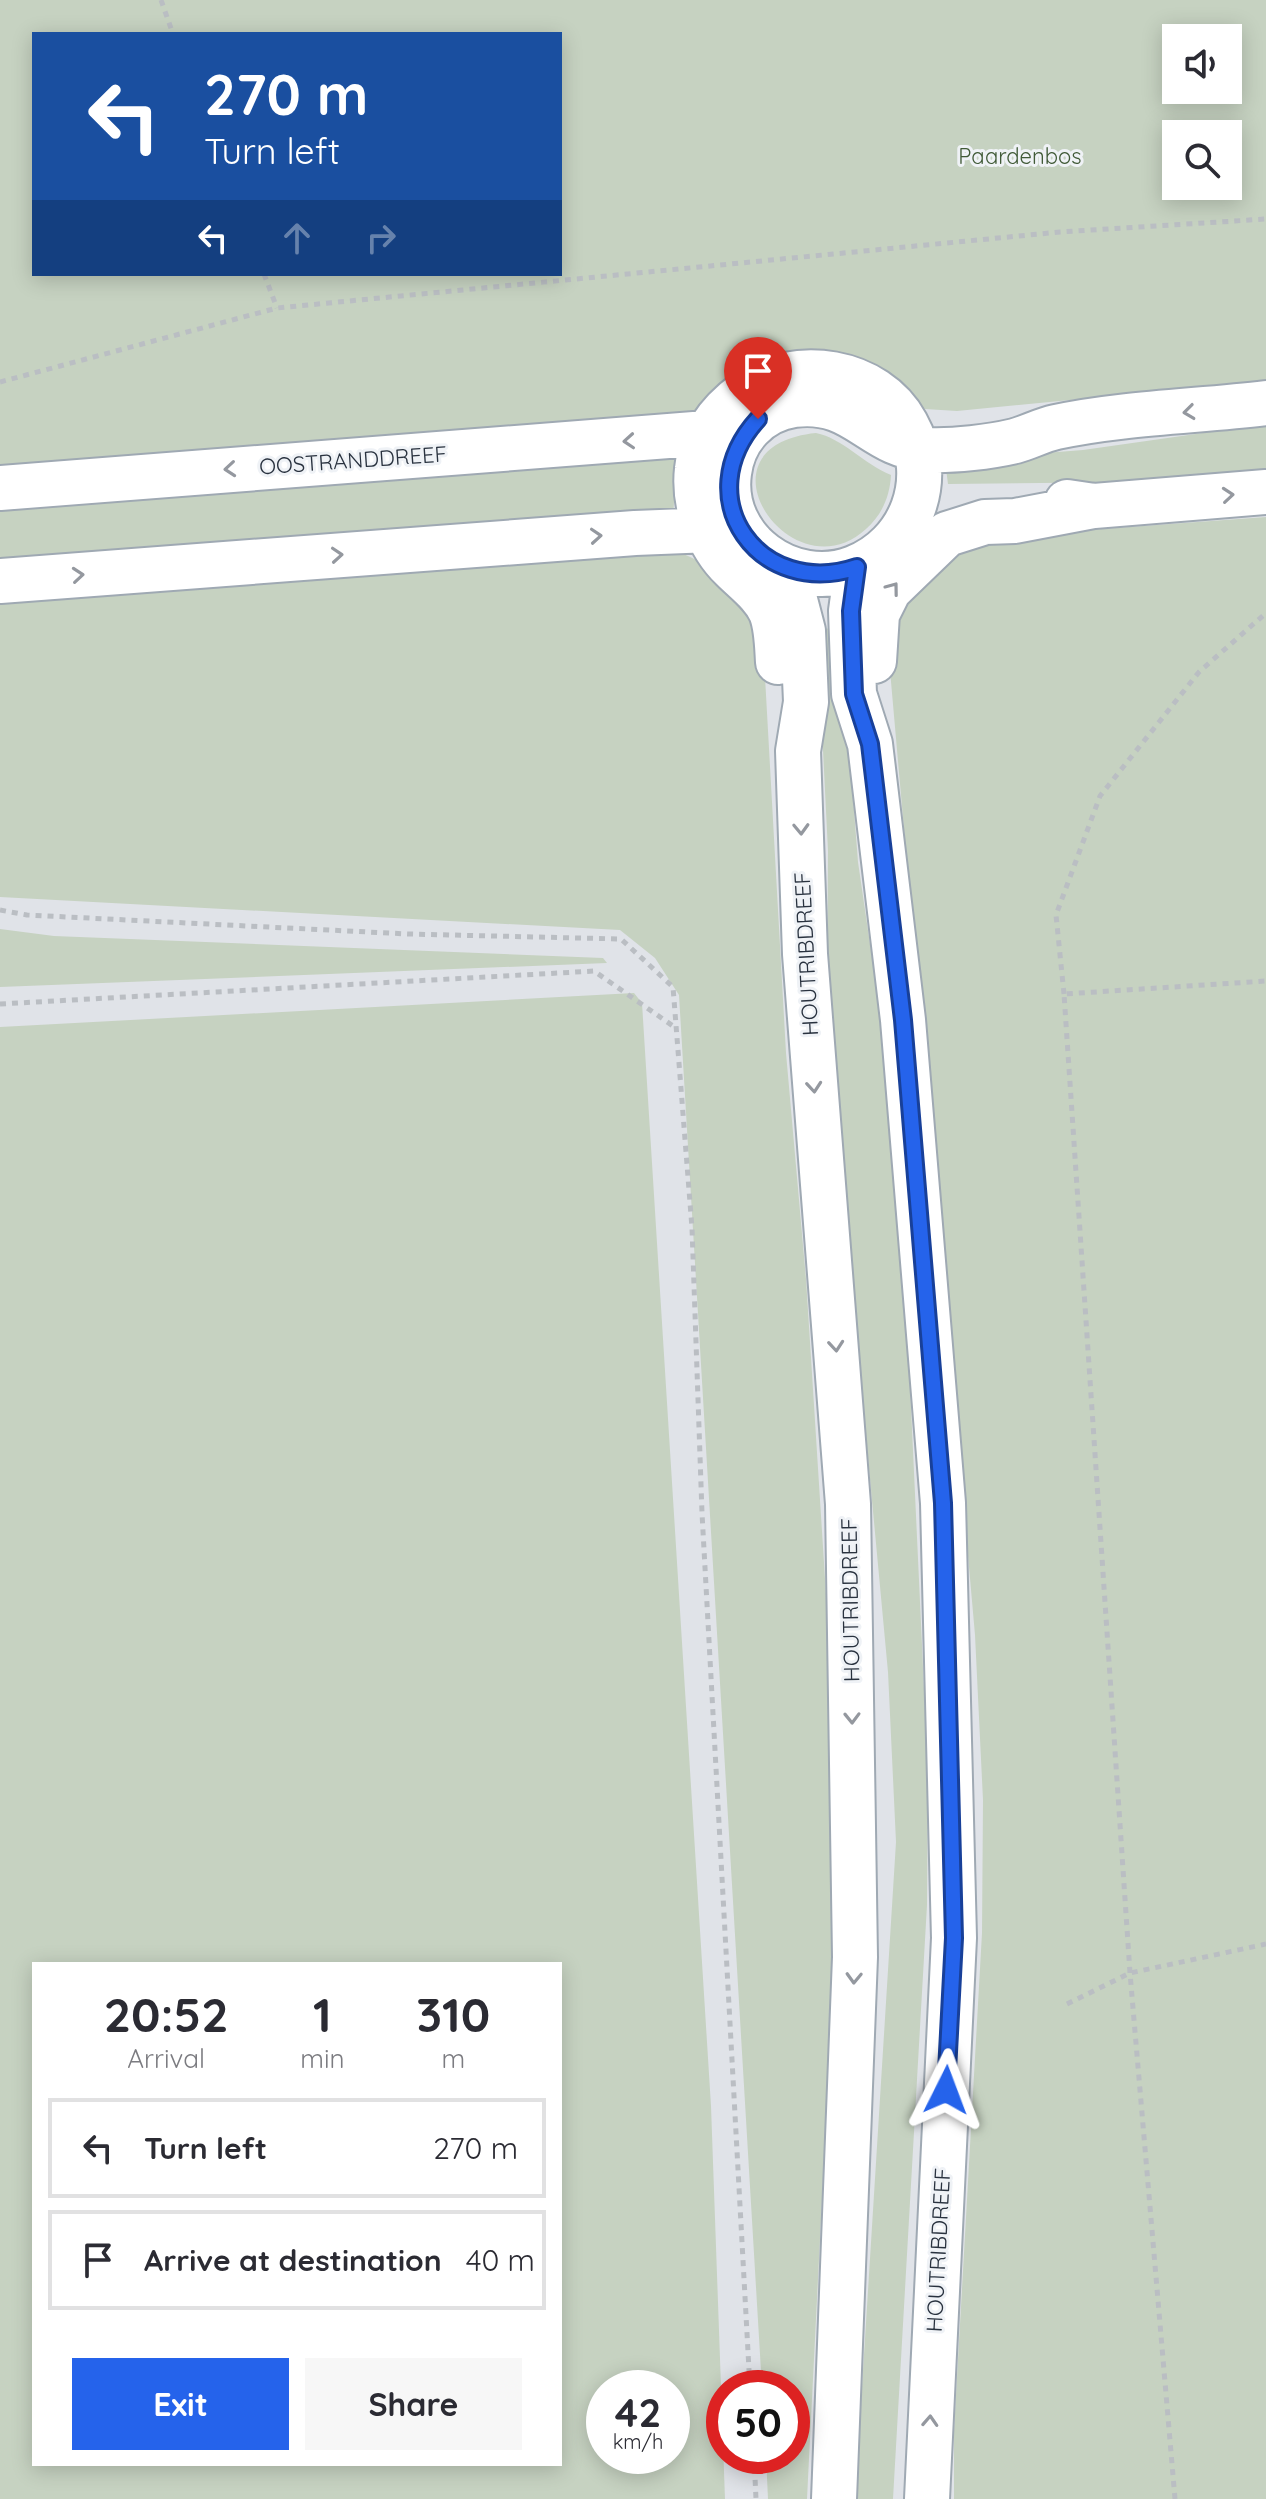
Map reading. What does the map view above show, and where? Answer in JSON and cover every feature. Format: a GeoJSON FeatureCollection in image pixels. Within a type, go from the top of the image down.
{"type":"FeatureCollection","features":[{"type":"Feature","properties":{"kind":"main road"},"geometry":{"type":"LineString","coordinates":[[723,529],[696,486],[697,466],[707,433],[736,400],[754,387],[799,372],[844,376],[882,399],[911,435],[919,489],[914,508],[895,541],[857,567],[826,574],[767,576],[716,549],[723,529],[730,502],[730,460],[739,440],[758,419],[775,409],[822,404],[838,407],[856,415],[880,436],[911,435],[1011,419],[1056,427],[1266,403]]}},
{"type":"Feature","properties":{"kind":"main road","name":"OOSTRANDDREEF"},"geometry":{"type":"LineString","coordinates":[[0,488],[707,433]]}},
{"type":"Feature","properties":{"kind":"main road"},"geometry":{"type":"LineString","coordinates":[[870,744],[877,614],[889,590],[932,546],[962,527],[1094,506],[1266,492]]}},
{"type":"Feature","properties":{"kind":"main road"},"geometry":{"type":"LineString","coordinates":[[914,508],[965,497],[1010,494],[1094,506]]}},
{"type":"Feature","properties":{"kind":"main road"},"geometry":{"type":"LineString","coordinates":[[0,581],[723,529]]}},
{"type":"Feature","properties":{"kind":"main road","name":"HOUTRIBDREEF"},"geometry":{"type":"LineString","coordinates":[[857,567],[850,643],[854,694],[870,744],[903,1020],[943,1503],[954,1938],[927,2499]]}},
{"type":"Feature","properties":{"kind":"main road","name":"HOUTRIBDREEF"},"geometry":{"type":"LineString","coordinates":[[767,576],[803,631],[806,702],[798,751],[810,1042],[848,1504],[855,1957],[834,2499]]}},
{"type":"Feature","properties":{"kind":"path"},"geometry":{"type":"LineString","coordinates":[[161,0],[172,32]]}},
{"type":"Feature","properties":{"kind":"path"},"geometry":{"type":"LineString","coordinates":[[0,382],[277,308],[1060,232],[1266,219]]}},
{"type":"Feature","properties":{"kind":"path"},"geometry":{"type":"LineString","coordinates":[[265,276],[277,308]]}},
{"type":"Feature","properties":{"kind":"path"},"geometry":{"type":"LineString","coordinates":[[1175,2499],[1130,1973],[1064,994],[1056,915],[1100,796],[1199,672],[1266,613]]}},
{"type":"Feature","properties":{"kind":"path"},"geometry":{"type":"LineString","coordinates":[[0,910],[27,915],[408,934],[621,939],[673,987],[692,1228],[702,1513],[749,2370]]}},
{"type":"Feature","properties":{"kind":"path"},"geometry":{"type":"LineString","coordinates":[[0,1004],[594,971],[674,1026]]}},
{"type":"Feature","properties":{"kind":"path"},"geometry":{"type":"LineString","coordinates":[[1064,994],[1266,981]]}},
{"type":"Feature","properties":{"kind":"path"},"geometry":{"type":"LineString","coordinates":[[1067,2004],[1130,1973],[1266,1944]]}},
{"type":"Feature","properties":{"kind":"path"},"geometry":{"type":"LineString","coordinates":[[755,2474],[756,2499]]}},
{"type":"Feature","properties":{"kind":"green space","name":"Paardenbos"},"geometry":{"type":"Polygon","coordinates":[[[0,0],[1266,0],[1266,381],[957,411],[925,409],[904,398],[684,421],[0,476],[0,0]]]}},
{"type":"Feature","properties":{"kind":"green space"},"geometry":{"type":"Polygon","coordinates":[[[1266,424],[1266,473],[1142,482],[948,484],[945,461],[1083,450],[1266,424]]]}},
{"type":"Feature","properties":{"kind":"green space"},"geometry":{"type":"Polygon","coordinates":[[[816,433],[835,440],[891,475],[887,498],[877,518],[866,529],[837,545],[809,545],[784,532],[765,511],[756,487],[759,463],[778,444],[816,433]]]}},
{"type":"Feature","properties":{"kind":"green space"},"geometry":{"type":"Polygon","coordinates":[[[677,452],[673,519],[0,572],[0,500],[677,452]]]}},
{"type":"Feature","properties":{"kind":"green space"},"geometry":{"type":"Polygon","coordinates":[[[1266,517],[1266,2499],[954,2499],[954,2431],[982,1933],[983,1800],[975,1635],[889,659],[902,604],[936,562],[993,537],[1266,517]]]}},
{"type":"Feature","properties":{"kind":"green space"},"geometry":{"type":"Polygon","coordinates":[[[659,545],[712,569],[734,591],[763,641],[786,1053],[806,1279],[832,1689],[838,1879],[810,2439],[810,2370],[761,2370],[679,995],[655,958],[620,930],[0,897],[0,594],[659,545]]]}},
{"type":"Feature","properties":{"kind":"green space"},"geometry":{"type":"Polygon","coordinates":[[[840,628],[858,862],[889,1074],[909,1364],[928,1775],[927,1905],[893,2499],[855,2499],[896,1842],[888,1672],[827,1018],[828,851],[817,629],[840,628]]]}},
{"type":"Feature","properties":{"kind":"green space"},"geometry":{"type":"Polygon","coordinates":[[[0,929],[54,936],[603,958],[607,963],[0,987],[0,929]]]}},
{"type":"Feature","properties":{"kind":"green space"},"geometry":{"type":"Polygon","coordinates":[[[634,993],[642,1003],[711,2106],[720,2370],[706,2370],[706,2474],[724,2474],[725,2499],[0,2499],[0,1027],[634,993]]]}},
{"type":"Feature","properties":{"kind":"green space"},"geometry":{"type":"Polygon","coordinates":[[[767,2474],[808,2474],[807,2499],[768,2499],[767,2474]]]}},
{"type":"Feature","properties":{"kind":"route"},"geometry":{"type":"LineString","coordinates":[[758,419],[739,440],[730,460],[730,502],[739,529],[757,549],[787,569],[826,574],[857,567],[850,643],[854,694],[870,744],[903,1020],[943,1503],[954,1938],[946,2090]]}}]}
